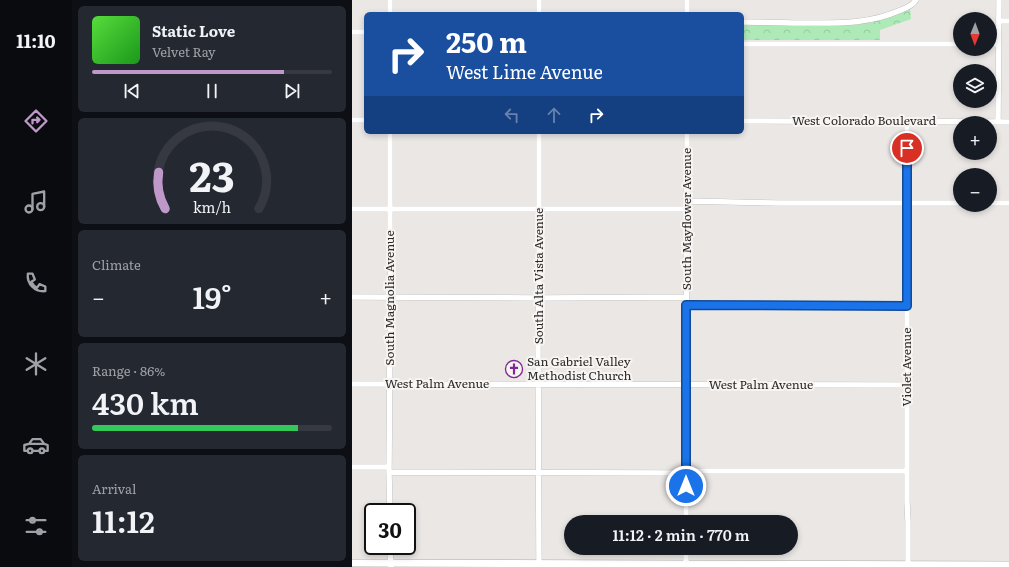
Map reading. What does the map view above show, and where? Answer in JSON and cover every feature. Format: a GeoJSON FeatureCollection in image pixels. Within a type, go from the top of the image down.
{"type":"FeatureCollection","features":[{"type":"Feature","properties":{"kind":"main road"},"geometry":{"type":"LineString","coordinates":[[352,563],[390,565],[1009,565]]}},
{"type":"Feature","properties":{"kind":"street"},"geometry":{"type":"LineString","coordinates":[[390,0],[390,12]]}},
{"type":"Feature","properties":{"kind":"street"},"geometry":{"type":"LineString","coordinates":[[539,0],[539,12]]}},
{"type":"Feature","properties":{"kind":"street"},"geometry":{"type":"LineString","coordinates":[[687,0],[687,12]]}},
{"type":"Feature","properties":{"kind":"street"},"geometry":{"type":"LineString","coordinates":[[744,22],[857,22],[896,12],[908,7],[916,0]]}},
{"type":"Feature","properties":{"kind":"street"},"geometry":{"type":"LineString","coordinates":[[998,122],[999,0]]}},
{"type":"Feature","properties":{"kind":"street"},"geometry":{"type":"LineString","coordinates":[[999,21],[1009,21]]}},
{"type":"Feature","properties":{"kind":"street"},"geometry":{"type":"LineString","coordinates":[[352,32],[364,32]]}},
{"type":"Feature","properties":{"kind":"street"},"geometry":{"type":"LineString","coordinates":[[744,44],[953,44]]}},
{"type":"Feature","properties":{"kind":"street"},"geometry":{"type":"LineString","coordinates":[[352,120],[364,120]]}},
{"type":"Feature","properties":{"kind":"street","name":"West Colorado Boulevard"},"geometry":{"type":"LineString","coordinates":[[744,121],[1009,122]]}},
{"type":"Feature","properties":{"kind":"street","name":"Violet Avenue"},"geometry":{"type":"LineString","coordinates":[[907,121],[908,565]]}},
{"type":"Feature","properties":{"kind":"street","name":"South Magnolia Avenue"},"geometry":{"type":"LineString","coordinates":[[390,134],[390,503]]}},
{"type":"Feature","properties":{"kind":"street","name":"South Alta Vista Avenue"},"geometry":{"type":"LineString","coordinates":[[539,134],[539,565]]}},
{"type":"Feature","properties":{"kind":"street","name":"South Mayflower Avenue"},"geometry":{"type":"LineString","coordinates":[[686,515],[687,134]]}},
{"type":"Feature","properties":{"kind":"street"},"geometry":{"type":"LineString","coordinates":[[687,201],[778,203],[953,203]]}},
{"type":"Feature","properties":{"kind":"street"},"geometry":{"type":"LineString","coordinates":[[997,203],[1009,203]]}},
{"type":"Feature","properties":{"kind":"street"},"geometry":{"type":"LineString","coordinates":[[352,209],[687,209]]}},
{"type":"Feature","properties":{"kind":"street"},"geometry":{"type":"LineString","coordinates":[[352,297],[686,297]]}},
{"type":"Feature","properties":{"kind":"street"},"geometry":{"type":"LineString","coordinates":[[686,305],[907,306]]}},
{"type":"Feature","properties":{"kind":"street","name":"West Palm Avenue"},"geometry":{"type":"LineString","coordinates":[[352,384],[907,385]]}},
{"type":"Feature","properties":{"kind":"street"},"geometry":{"type":"LineString","coordinates":[[352,467],[389,470],[538,473],[907,471]]}},
{"type":"Feature","properties":{"kind":"green space"},"geometry":{"type":"Polygon","coordinates":[[[910,7],[911,19],[880,30],[880,40],[744,40],[744,24],[857,23],[910,7]]]}},
{"type":"Feature","properties":{"kind":"place","name":"San Gabriel Valley Methodist Church"},"geometry":{"type":"Point","coordinates":[514,369]}},
{"type":"Feature","properties":{"kind":"route"},"geometry":{"type":"LineString","coordinates":[[686,486],[686,305],[907,306],[907,148]]}}]}
